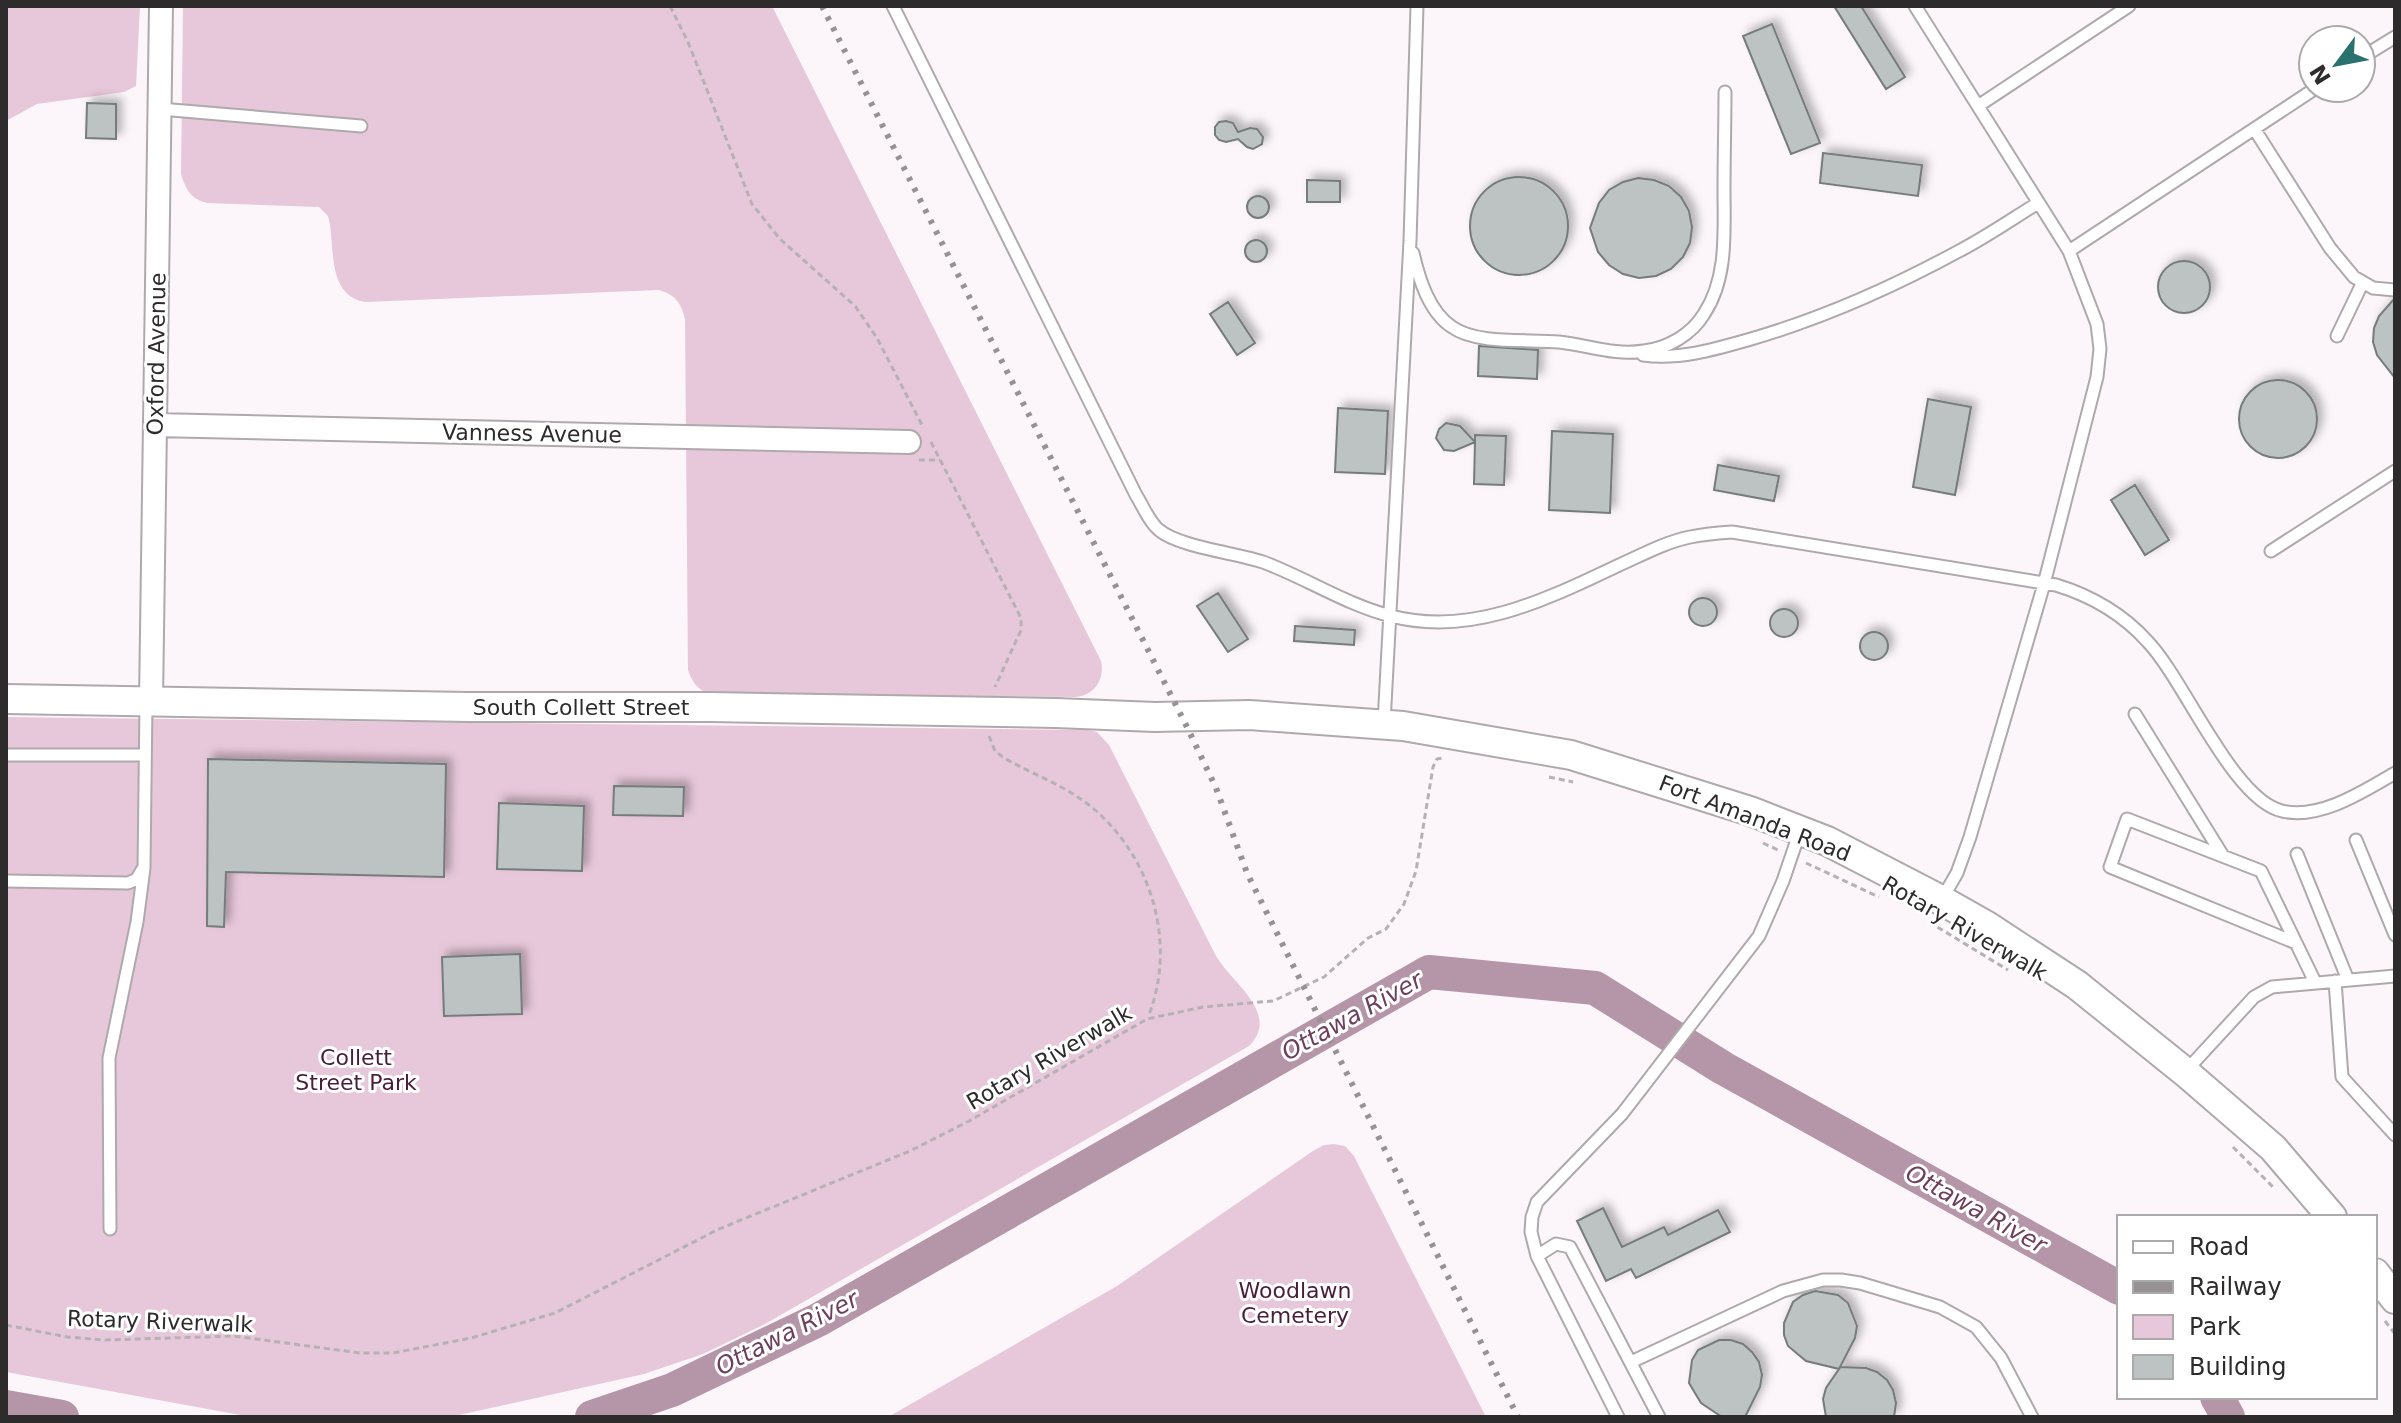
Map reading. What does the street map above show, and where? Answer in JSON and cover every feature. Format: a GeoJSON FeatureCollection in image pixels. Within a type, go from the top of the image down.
{"type":"FeatureCollection","features":[{"type":"Feature","properties":{"kind":"street","name":"Oxford Avenue"},"geometry":{"type":"LineString","coordinates":[[148,702],[161,6]]}},
{"type":"Feature","properties":{"kind":"street","name":"Vanness Avenue"},"geometry":{"type":"LineString","coordinates":[[155,425],[909,442]]}},
{"type":"Feature","properties":{"kind":"street","name":"South Collett Street"},"geometry":{"type":"LineString","coordinates":[[6,699],[985,711],[1155,717]]}},
{"type":"Feature","properties":{"kind":"street","name":"Fort Amanda Road"},"geometry":{"type":"LineString","coordinates":[[1155,717],[1249,715],[1384,724],[1571,755],[1655,779],[1796,843],[1855,854],[1931,909],[2077,985],[2273,1148],[2330,1215]]}},
{"type":"Feature","properties":{"kind":"street"},"geometry":{"type":"LineString","coordinates":[[2377,1276],[2395,1299]]}},
{"type":"Feature","properties":{"kind":"lane"},"geometry":{"type":"LineString","coordinates":[[893,6],[1136,495],[1153,523],[1169,536],[1260,561],[1362,607],[1427,622],[1479,619],[1509,612],[1561,593],[1657,548],[1689,537],[1732,532],[2044,584],[2081,593],[2130,623],[2151,644],[2249,792],[2264,805],[2283,812],[2302,812],[2327,806],[2358,795],[2395,773]]}},
{"type":"Feature","properties":{"kind":"lane"},"geometry":{"type":"LineString","coordinates":[[1384,724],[1410,241],[1417,6]]}},
{"type":"Feature","properties":{"kind":"lane"},"geometry":{"type":"LineString","coordinates":[[1915,6],[2069,251],[2097,324],[2100,349],[2097,377],[2044,584],[1970,837],[1957,873],[1931,909]]}},
{"type":"Feature","properties":{"kind":"lane"},"geometry":{"type":"LineString","coordinates":[[1978,106],[2129,6]]}},
{"type":"Feature","properties":{"kind":"lane"},"geometry":{"type":"LineString","coordinates":[[2377,48],[2395,37]]}},
{"type":"Feature","properties":{"kind":"lane"},"geometry":{"type":"LineString","coordinates":[[1627,353],[1655,349],[1681,338],[1703,317],[1712,300],[1720,276],[1723,249],[1725,92]]}},
{"type":"Feature","properties":{"kind":"lane"},"geometry":{"type":"LineString","coordinates":[[2069,251],[2297,101]]}},
{"type":"Feature","properties":{"kind":"lane"},"geometry":{"type":"LineString","coordinates":[[160,109],[361,126]]}},
{"type":"Feature","properties":{"kind":"lane"},"geometry":{"type":"LineString","coordinates":[[2255,130],[2330,248],[2362,284],[2395,290]]}},
{"type":"Feature","properties":{"kind":"lane"},"geometry":{"type":"LineString","coordinates":[[1410,241],[1430,301],[1444,322],[1453,329],[1475,336],[1562,342],[1654,357],[1681,356],[1770,334],[1846,306],[1961,250],[2038,203]]}},
{"type":"Feature","properties":{"kind":"lane"},"geometry":{"type":"LineString","coordinates":[[2337,336],[2362,284]]}},
{"type":"Feature","properties":{"kind":"lane"},"geometry":{"type":"LineString","coordinates":[[2271,551],[2395,471]]}},
{"type":"Feature","properties":{"kind":"lane"},"geometry":{"type":"LineString","coordinates":[[110,1229],[109,1058],[137,922],[143,864],[148,702]]}},
{"type":"Feature","properties":{"kind":"lane"},"geometry":{"type":"LineString","coordinates":[[2135,714],[2224,857]]}},
{"type":"Feature","properties":{"kind":"lane"},"geometry":{"type":"LineString","coordinates":[[6,755],[145,755]]}},
{"type":"Feature","properties":{"kind":"lane"},"geometry":{"type":"LineString","coordinates":[[2296,943],[2110,867],[2127,819],[2261,871],[2315,982]]}},
{"type":"Feature","properties":{"kind":"lane"},"geometry":{"type":"LineString","coordinates":[[2356,840],[2395,935]]}},
{"type":"Feature","properties":{"kind":"lane"},"geometry":{"type":"LineString","coordinates":[[1618,1417],[1537,1256],[1531,1232],[1532,1217],[1537,1202],[1622,1114],[1759,936],[1796,843]]}},
{"type":"Feature","properties":{"kind":"lane"},"geometry":{"type":"LineString","coordinates":[[2297,854],[2342,980],[2342,1077],[2395,1135]]}},
{"type":"Feature","properties":{"kind":"lane"},"geometry":{"type":"LineString","coordinates":[[6,881],[128,883],[137,879],[143,864]]}},
{"type":"Feature","properties":{"kind":"lane"},"geometry":{"type":"LineString","coordinates":[[2185,1072],[2254,997],[2272,987],[2395,976]]}},
{"type":"Feature","properties":{"kind":"lane"},"geometry":{"type":"LineString","coordinates":[[1537,1256],[1556,1244],[1570,1247],[1659,1417]]}},
{"type":"Feature","properties":{"kind":"lane"},"geometry":{"type":"LineString","coordinates":[[1631,1362],[1783,1291],[1823,1280],[1841,1280],[1940,1307],[1976,1327],[2001,1358],[2032,1417]]}},
{"type":"Feature","properties":{"kind":"path"},"geometry":{"type":"LineString","coordinates":[[670,6],[688,42],[752,204],[780,239],[855,306],[877,338],[1021,618],[1021,630],[985,711],[990,742],[995,751],[1096,811],[1138,864],[1152,893],[1160,931],[1156,997],[1147,1019]]}},
{"type":"Feature","properties":{"kind":"path","name":"Rotary Riverwalk"},"geometry":{"type":"LineString","coordinates":[[6,1325],[67,1337],[105,1340],[234,1336],[360,1353],[393,1353],[433,1347],[555,1313],[719,1229],[910,1151],[969,1121],[1147,1019],[1203,1007],[1273,1001],[1324,977],[1368,938],[1386,929],[1404,904],[1416,871],[1433,767],[1437,759],[1444,758]]}},
{"type":"Feature","properties":{"kind":"path"},"geometry":{"type":"LineString","coordinates":[[1546,776],[1574,782]]}},
{"type":"Feature","properties":{"kind":"path","name":"Rotary Riverwalk"},"geometry":{"type":"LineString","coordinates":[[1757,840],[1796,843],[1882,898]]}},
{"type":"Feature","properties":{"kind":"path","name":"Rotary Riverwalk"},"geometry":{"type":"LineString","coordinates":[[1931,909],[2011,972]]}},
{"type":"Feature","properties":{"kind":"path"},"geometry":{"type":"LineString","coordinates":[[2223,1137],[2278,1192]]}},
{"type":"Feature","properties":{"kind":"green space"},"geometry":{"type":"Polygon","coordinates":[[[6,6],[140,6],[136,86],[124,92],[37,104],[6,121],[6,6]]]}},
{"type":"Feature","properties":{"kind":"green space"},"geometry":{"type":"Polygon","coordinates":[[[183,6],[772,6],[1101,661],[1097,685],[1083,696],[1076,697],[709,694],[701,690],[688,670],[685,319],[676,300],[658,290],[366,302],[354,298],[339,283],[328,216],[319,207],[207,203],[197,199],[187,189],[181,174],[183,6]]]}},
{"type":"Feature","properties":{"kind":"green space","name":"Collett Street Park"},"geometry":{"type":"Polygon","coordinates":[[[6,717],[1097,732],[1109,745],[1216,956],[1250,999],[1260,1022],[1249,1046],[765,1324],[703,1354],[644,1374],[450,1417],[251,1417],[6,1372],[6,717]]]}},
{"type":"Feature","properties":{"kind":"green space","name":"Woodlawn Cemetery"},"geometry":{"type":"Polygon","coordinates":[[[1334,1144],[1345,1146],[1354,1156],[1486,1417],[888,1417],[1117,1286],[1313,1151],[1334,1144]]]}},
{"type":"Feature","properties":{"kind":"building"},"geometry":{"type":"Polygon","coordinates":[[[1834,6],[1861,6],[1905,77],[1886,89],[1834,6]]]}},
{"type":"Feature","properties":{"kind":"building"},"geometry":{"type":"Polygon","coordinates":[[[1772,24],[1820,143],[1791,154],[1743,36],[1772,24]]]}},
{"type":"Feature","properties":{"kind":"building"},"geometry":{"type":"Polygon","coordinates":[[[87,103],[116,104],[116,139],[86,138],[87,103]]]}},
{"type":"Feature","properties":{"kind":"building"},"geometry":{"type":"Polygon","coordinates":[[[1219,122],[1233,123],[1238,132],[1257,129],[1263,137],[1262,144],[1253,149],[1238,139],[1219,140],[1215,127],[1219,122]]]}},
{"type":"Feature","properties":{"kind":"building"},"geometry":{"type":"Polygon","coordinates":[[[1823,153],[1922,165],[1918,196],[1820,183],[1823,153]]]}},
{"type":"Feature","properties":{"kind":"building"},"geometry":{"type":"Polygon","coordinates":[[[1509,177],[1529,177],[1554,191],[1565,207],[1568,226],[1565,245],[1554,261],[1529,275],[1509,275],[1492,267],[1478,253],[1470,236],[1470,216],[1478,199],[1492,185],[1509,177]]]}},
{"type":"Feature","properties":{"kind":"building"},"geometry":{"type":"Polygon","coordinates":[[[1638,178],[1669,186],[1681,197],[1689,211],[1692,227],[1690,243],[1683,257],[1671,269],[1656,276],[1639,278],[1623,274],[1609,265],[1598,252],[1590,228],[1599,203],[1609,190],[1638,178]]]}},
{"type":"Feature","properties":{"kind":"building"},"geometry":{"type":"Polygon","coordinates":[[[1307,180],[1340,181],[1340,202],[1307,202],[1307,180]]]}},
{"type":"Feature","properties":{"kind":"building"},"geometry":{"type":"Polygon","coordinates":[[[1258,196],[1266,199],[1269,207],[1266,215],[1258,218],[1250,215],[1247,207],[1250,199],[1258,196]]]}},
{"type":"Feature","properties":{"kind":"building"},"geometry":{"type":"Polygon","coordinates":[[[1256,240],[1264,243],[1267,251],[1264,259],[1256,262],[1248,259],[1245,251],[1248,243],[1256,240]]]}},
{"type":"Feature","properties":{"kind":"building"},"geometry":{"type":"Polygon","coordinates":[[[2184,261],[2202,269],[2210,287],[2202,305],[2184,313],[2166,305],[2158,287],[2166,269],[2184,261]]]}},
{"type":"Feature","properties":{"kind":"building"},"geometry":{"type":"Polygon","coordinates":[[[2395,298],[2395,378],[2377,355],[2373,342],[2379,316],[2395,298]]]}},
{"type":"Feature","properties":{"kind":"building"},"geometry":{"type":"Polygon","coordinates":[[[1228,302],[1255,343],[1237,355],[1210,314],[1228,302]]]}},
{"type":"Feature","properties":{"kind":"building"},"geometry":{"type":"Polygon","coordinates":[[[1479,346],[1538,350],[1537,379],[1478,376],[1479,346]]]}},
{"type":"Feature","properties":{"kind":"building"},"geometry":{"type":"Polygon","coordinates":[[[2278,380],[2293,383],[2306,391],[2314,404],[2317,419],[2314,434],[2306,447],[2293,455],[2278,458],[2263,455],[2250,447],[2242,434],[2239,419],[2242,404],[2250,391],[2263,383],[2278,380]]]}},
{"type":"Feature","properties":{"kind":"building"},"geometry":{"type":"Polygon","coordinates":[[[1928,399],[1971,407],[1955,495],[1913,487],[1928,399]]]}},
{"type":"Feature","properties":{"kind":"building"},"geometry":{"type":"Polygon","coordinates":[[[1338,408],[1388,411],[1385,474],[1335,472],[1338,408]]]}},
{"type":"Feature","properties":{"kind":"building"},"geometry":{"type":"Polygon","coordinates":[[[1446,423],[1460,426],[1475,442],[1454,451],[1444,450],[1436,438],[1439,429],[1446,423]]]}},
{"type":"Feature","properties":{"kind":"building"},"geometry":{"type":"Polygon","coordinates":[[[1552,431],[1613,434],[1610,513],[1549,510],[1552,431]]]}},
{"type":"Feature","properties":{"kind":"building"},"geometry":{"type":"Polygon","coordinates":[[[1475,435],[1506,436],[1504,485],[1474,484],[1475,435]]]}},
{"type":"Feature","properties":{"kind":"building"},"geometry":{"type":"Polygon","coordinates":[[[1718,465],[1779,476],[1774,501],[1714,490],[1718,465]]]}},
{"type":"Feature","properties":{"kind":"building"},"geometry":{"type":"Polygon","coordinates":[[[2135,485],[2169,540],[2145,555],[2111,500],[2135,485]]]}},
{"type":"Feature","properties":{"kind":"building"},"geometry":{"type":"Polygon","coordinates":[[[1218,593],[1248,639],[1228,652],[1197,606],[1218,593]]]}},
{"type":"Feature","properties":{"kind":"building"},"geometry":{"type":"Polygon","coordinates":[[[1703,598],[1713,602],[1717,612],[1713,622],[1703,626],[1693,622],[1689,612],[1693,602],[1703,598]]]}},
{"type":"Feature","properties":{"kind":"building"},"geometry":{"type":"Polygon","coordinates":[[[1784,609],[1794,613],[1798,623],[1794,633],[1784,637],[1774,633],[1770,623],[1774,613],[1784,609]]]}},
{"type":"Feature","properties":{"kind":"building"},"geometry":{"type":"Polygon","coordinates":[[[1295,626],[1355,630],[1354,645],[1294,641],[1295,626]]]}},
{"type":"Feature","properties":{"kind":"building"},"geometry":{"type":"Polygon","coordinates":[[[1874,632],[1884,636],[1888,646],[1884,656],[1874,660],[1864,656],[1860,646],[1864,636],[1874,632]]]}},
{"type":"Feature","properties":{"kind":"building"},"geometry":{"type":"Polygon","coordinates":[[[208,759],[446,764],[444,877],[226,872],[224,927],[207,926],[208,759]]]}},
{"type":"Feature","properties":{"kind":"building"},"geometry":{"type":"Polygon","coordinates":[[[614,786],[684,787],[683,816],[613,815],[614,786]]]}},
{"type":"Feature","properties":{"kind":"building"},"geometry":{"type":"Polygon","coordinates":[[[499,803],[584,806],[582,871],[497,869],[499,803]]]}},
{"type":"Feature","properties":{"kind":"building"},"geometry":{"type":"Polygon","coordinates":[[[520,954],[522,1014],[444,1016],[442,957],[520,954]]]}},
{"type":"Feature","properties":{"kind":"building"},"geometry":{"type":"Polygon","coordinates":[[[1603,1208],[1622,1247],[1664,1227],[1668,1235],[1718,1210],[1730,1232],[1636,1278],[1631,1269],[1606,1281],[1577,1221],[1603,1208]]]}},
{"type":"Feature","properties":{"kind":"building"},"geometry":{"type":"Polygon","coordinates":[[[1815,1291],[1838,1295],[1848,1303],[1857,1326],[1855,1338],[1840,1367],[1866,1368],[1887,1380],[1896,1403],[1894,1417],[1826,1417],[1823,1399],[1826,1388],[1839,1369],[1806,1361],[1788,1346],[1784,1335],[1784,1323],[1793,1302],[1815,1291]]]}},
{"type":"Feature","properties":{"kind":"building"},"geometry":{"type":"Polygon","coordinates":[[[1719,1340],[1743,1344],[1759,1362],[1762,1375],[1760,1387],[1745,1417],[1722,1417],[1701,1403],[1689,1383],[1692,1360],[1698,1350],[1719,1340]]]}},
{"type":"Feature","properties":{"kind":"waterway","name":"Ottawa River"},"geometry":{"type":"LineString","coordinates":[[592,1417],[672,1390],[818,1320],[1429,972],[1595,988],[1723,1068],[2117,1287]]}},
{"type":"Feature","properties":{"kind":"waterway","name":"Ottawa River"},"geometry":{"type":"LineString","coordinates":[[2218,1399],[2228,1417]]}},
{"type":"Feature","properties":{"kind":"waterway","name":"Ottawa River"},"geometry":{"type":"LineString","coordinates":[[6,1407],[62,1417]]}},
{"type":"Feature","properties":{"kind":"railway"},"geometry":{"type":"LineString","coordinates":[[822,6],[1188,729],[1216,788],[1247,873],[1518,1417]]}}]}
